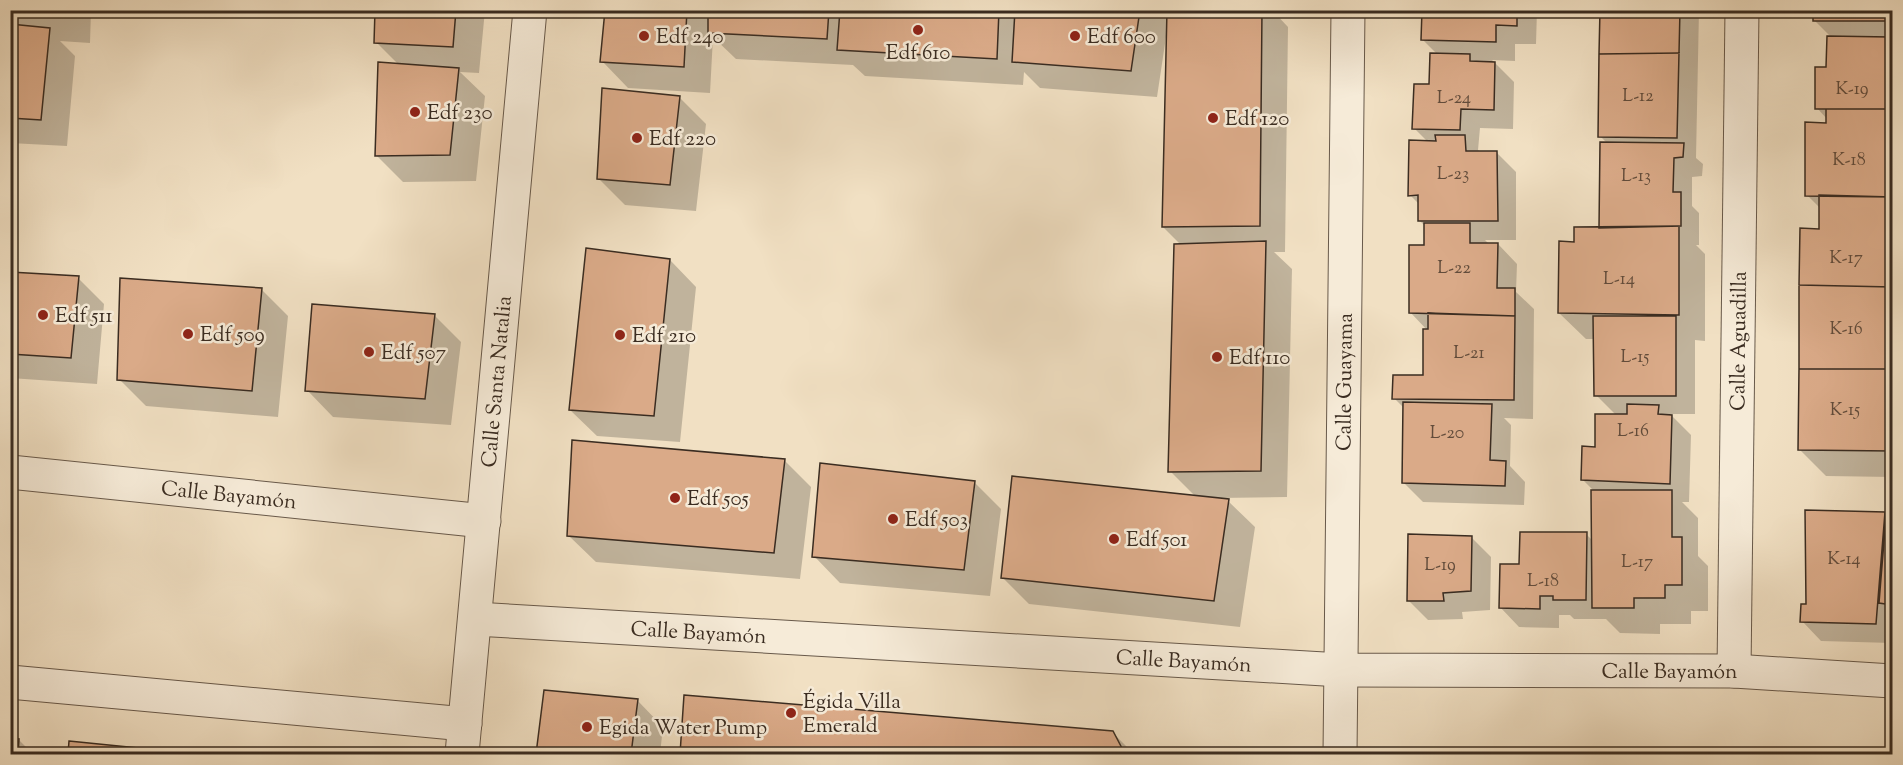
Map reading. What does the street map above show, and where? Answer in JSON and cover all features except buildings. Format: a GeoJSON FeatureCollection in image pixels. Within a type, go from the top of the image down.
{"type":"FeatureCollection","features":[{"type":"Feature","properties":{"kind":"street","name":"Calle Santa Natalia"},"geometry":{"type":"LineString","coordinates":[[464,740],[530,10]]}},
{"type":"Feature","properties":{"kind":"street","name":"Calle Guayama"},"geometry":{"type":"LineString","coordinates":[[1340,754],[1348,10]]}},
{"type":"Feature","properties":{"kind":"street","name":"Calle Aguadilla"},"geometry":{"type":"LineString","coordinates":[[1734,672],[1742,10]]}},
{"type":"Feature","properties":{"kind":"street","name":"Calle Bayamón"},"geometry":{"type":"LineString","coordinates":[[10,472],[484,520]]}},
{"type":"Feature","properties":{"kind":"street","name":"Calle Bayamón"},"geometry":{"type":"LineString","coordinates":[[475,619],[1341,670],[1734,672],[1893,681]]}},
{"type":"Feature","properties":{"kind":"street"},"geometry":{"type":"LineString","coordinates":[[10,682],[464,740]]}},
{"type":"Feature","properties":{"kind":"place","name":"Edf 610"},"geometry":{"type":"Point","coordinates":[918,30]}},
{"type":"Feature","properties":{"kind":"place","name":"Edf 240"},"geometry":{"type":"Point","coordinates":[644,36]}},
{"type":"Feature","properties":{"kind":"place","name":"Edf 600"},"geometry":{"type":"Point","coordinates":[1075,36]}},
{"type":"Feature","properties":{"kind":"place","name":"Edf 230"},"geometry":{"type":"Point","coordinates":[415,112]}},
{"type":"Feature","properties":{"kind":"place","name":"Edf 120"},"geometry":{"type":"Point","coordinates":[1213,118]}},
{"type":"Feature","properties":{"kind":"place","name":"Edf 220"},"geometry":{"type":"Point","coordinates":[637,138]}},
{"type":"Feature","properties":{"kind":"place","name":"Edf 511"},"geometry":{"type":"Point","coordinates":[43,315]}},
{"type":"Feature","properties":{"kind":"place","name":"Edf 509"},"geometry":{"type":"Point","coordinates":[188,334]}},
{"type":"Feature","properties":{"kind":"place","name":"Edf 210"},"geometry":{"type":"Point","coordinates":[620,335]}},
{"type":"Feature","properties":{"kind":"place","name":"Edf 507"},"geometry":{"type":"Point","coordinates":[369,352]}},
{"type":"Feature","properties":{"kind":"place","name":"Edf 110"},"geometry":{"type":"Point","coordinates":[1217,357]}},
{"type":"Feature","properties":{"kind":"place","name":"Edf 505"},"geometry":{"type":"Point","coordinates":[675,498]}},
{"type":"Feature","properties":{"kind":"place","name":"Edf 503"},"geometry":{"type":"Point","coordinates":[893,519]}},
{"type":"Feature","properties":{"kind":"place","name":"Edf 501"},"geometry":{"type":"Point","coordinates":[1114,539]}},
{"type":"Feature","properties":{"kind":"place","name":"Égida Villa Emerald"},"geometry":{"type":"Point","coordinates":[791,713]}},
{"type":"Feature","properties":{"kind":"place","name":"Egida Water Pump"},"geometry":{"type":"Point","coordinates":[587,727]}}]}
